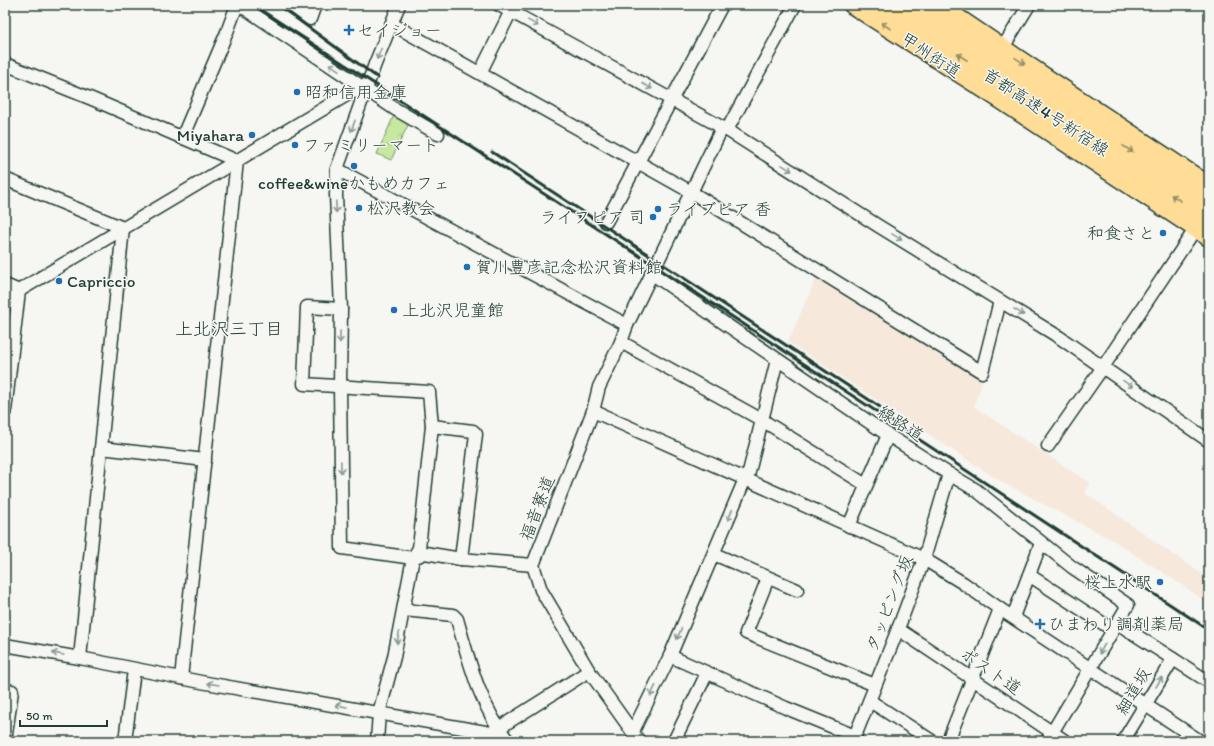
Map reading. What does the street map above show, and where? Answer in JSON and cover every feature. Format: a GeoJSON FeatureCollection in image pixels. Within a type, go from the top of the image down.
{"type":"FeatureCollection","features":[{"type":"Feature","properties":{"kind":"highway","name":"甲州街道"},"geometry":{"type":"LineString","coordinates":[[853,5],[1205,228]]}},
{"type":"Feature","properties":{"kind":"highway","name":"首都高速4号新宿線"},"geometry":{"type":"LineString","coordinates":[[883,5],[1205,228]]}},
{"type":"Feature","properties":{"kind":"highway","name":"首都高速4号新宿線"},"geometry":{"type":"LineString","coordinates":[[908,5],[1209,202]]}},
{"type":"Feature","properties":{"kind":"highway"},"geometry":{"type":"LineString","coordinates":[[938,5],[1209,186]]}},
{"type":"Feature","properties":{"kind":"street"},"geometry":{"type":"LineString","coordinates":[[182,138],[239,5],[395,109],[438,134]]}},
{"type":"Feature","properties":{"kind":"street"},"geometry":{"type":"LineString","coordinates":[[291,5],[310,19],[316,5]]}},
{"type":"Feature","properties":{"kind":"street"},"geometry":{"type":"LineString","coordinates":[[399,5],[337,168],[336,195],[341,309],[340,386],[342,548],[413,558],[425,553],[461,559],[533,565]]}},
{"type":"Feature","properties":{"kind":"street"},"geometry":{"type":"LineString","coordinates":[[499,5],[513,8],[725,129],[1026,316],[1103,367],[1209,441]]}},
{"type":"Feature","properties":{"kind":"street"},"geometry":{"type":"LineString","coordinates":[[606,222],[722,5]]}},
{"type":"Feature","properties":{"kind":"street","name":"福音寮道"},"geometry":{"type":"LineString","coordinates":[[636,736],[589,671],[541,590],[533,565],[593,411],[599,388],[651,273],[691,192],[795,5]]}},
{"type":"Feature","properties":{"kind":"street"},"geometry":{"type":"LineString","coordinates":[[1002,49],[1029,5]]}},
{"type":"Feature","properties":{"kind":"street"},"geometry":{"type":"LineString","coordinates":[[480,73],[513,8]]}},
{"type":"Feature","properties":{"kind":"street"},"geometry":{"type":"LineString","coordinates":[[392,24],[691,192],[982,372],[1000,301]]}},
{"type":"Feature","properties":{"kind":"street"},"geometry":{"type":"LineString","coordinates":[[5,64],[92,98],[182,138],[237,160]]}},
{"type":"Feature","properties":{"kind":"street"},"geometry":{"type":"LineString","coordinates":[[5,299],[350,93],[366,89]]}},
{"type":"Feature","properties":{"kind":"street"},"geometry":{"type":"LineString","coordinates":[[181,678],[237,160]]}},
{"type":"Feature","properties":{"kind":"street"},"geometry":{"type":"LineString","coordinates":[[337,168],[627,325]]}},
{"type":"Feature","properties":{"kind":"street"},"geometry":{"type":"LineString","coordinates":[[5,179],[123,228]]}},
{"type":"Feature","properties":{"kind":"street"},"geometry":{"type":"LineString","coordinates":[[80,658],[123,228]]}},
{"type":"Feature","properties":{"kind":"street"},"geometry":{"type":"LineString","coordinates":[[1048,446],[1103,367],[1205,228]]}},
{"type":"Feature","properties":{"kind":"street","name":"線路道"},"geometry":{"type":"LineString","coordinates":[[651,273],[888,436],[976,490],[1072,567],[1128,606],[1115,626]]}},
{"type":"Feature","properties":{"kind":"street"},"geometry":{"type":"LineString","coordinates":[[5,285],[19,290]]}},
{"type":"Feature","properties":{"kind":"street"},"geometry":{"type":"LineString","coordinates":[[5,411],[19,290]]}},
{"type":"Feature","properties":{"kind":"street"},"geometry":{"type":"LineString","coordinates":[[341,309],[307,307],[304,384],[429,392],[432,426],[419,548],[413,558],[404,610],[379,713],[377,741]]}},
{"type":"Feature","properties":{"kind":"street"},"geometry":{"type":"LineString","coordinates":[[621,342],[762,420],[866,485]]}},
{"type":"Feature","properties":{"kind":"street"},"geometry":{"type":"LineString","coordinates":[[636,736],[749,472],[777,360]]}},
{"type":"Feature","properties":{"kind":"street"},"geometry":{"type":"LineString","coordinates":[[593,411],[924,559],[963,583],[1200,741]]}},
{"type":"Feature","properties":{"kind":"street"},"geometry":{"type":"LineString","coordinates":[[432,426],[473,431],[476,434],[461,559]]}},
{"type":"Feature","properties":{"kind":"street"},"geometry":{"type":"LineString","coordinates":[[850,526],[866,485],[888,436]]}},
{"type":"Feature","properties":{"kind":"street"},"geometry":{"type":"LineString","coordinates":[[101,448],[205,460]]}},
{"type":"Feature","properties":{"kind":"street","name":"タッピング坂"},"geometry":{"type":"LineString","coordinates":[[854,738],[870,701],[924,559],[949,474]]}},
{"type":"Feature","properties":{"kind":"street"},"geometry":{"type":"LineString","coordinates":[[1013,617],[1041,543]]}},
{"type":"Feature","properties":{"kind":"street"},"geometry":{"type":"LineString","coordinates":[[714,554],[797,590]]}},
{"type":"Feature","properties":{"kind":"street"},"geometry":{"type":"LineString","coordinates":[[1030,575],[1173,659],[1209,682]]}},
{"type":"Feature","properties":{"kind":"street"},"geometry":{"type":"LineString","coordinates":[[768,578],[746,633],[875,685]]}},
{"type":"Feature","properties":{"kind":"street"},"geometry":{"type":"LineString","coordinates":[[948,741],[1000,609]]}},
{"type":"Feature","properties":{"kind":"street"},"geometry":{"type":"LineString","coordinates":[[404,610],[453,615],[457,619],[479,692],[498,729],[508,741]]}},
{"type":"Feature","properties":{"kind":"street"},"geometry":{"type":"LineString","coordinates":[[1049,737],[1091,669],[1115,626]]}},
{"type":"Feature","properties":{"kind":"street","name":"ポスト道"},"geometry":{"type":"LineString","coordinates":[[898,629],[973,680],[1049,737],[1065,741]]}},
{"type":"Feature","properties":{"kind":"street"},"geometry":{"type":"LineString","coordinates":[[5,645],[80,658],[134,670],[491,733],[589,671]]}},
{"type":"Feature","properties":{"kind":"street"},"geometry":{"type":"LineString","coordinates":[[670,656],[707,674],[854,738]]}},
{"type":"Feature","properties":{"kind":"street","name":"細道坂"},"geometry":{"type":"LineString","coordinates":[[1123,741],[1173,659]]}},
{"type":"Feature","properties":{"kind":"street"},"geometry":{"type":"LineString","coordinates":[[125,741],[134,670]]}},
{"type":"Feature","properties":{"kind":"street"},"geometry":{"type":"LineString","coordinates":[[674,741],[707,674]]}},
{"type":"Feature","properties":{"kind":"street"},"geometry":{"type":"LineString","coordinates":[[5,690],[12,691],[5,741]]}},
{"type":"Feature","properties":{"kind":"street"},"geometry":{"type":"LineString","coordinates":[[870,701],[932,741]]}},
{"type":"Feature","properties":{"kind":"shaded area"},"geometry":{"type":"Polygon","coordinates":[[[817,276],[983,379],[974,407],[1090,483],[1085,493],[1209,579],[1209,603],[1116,542],[1000,481],[788,342],[817,276]]]}},
{"type":"Feature","properties":{"kind":"green space"},"geometry":{"type":"Polygon","coordinates":[[[395,113],[410,121],[391,160],[377,154],[395,113]]]}},
{"type":"Feature","properties":{"kind":"railway"},"geometry":{"type":"LineString","coordinates":[[253,5],[655,266],[1209,630]]}},
{"type":"Feature","properties":{"kind":"railway"},"geometry":{"type":"LineString","coordinates":[[278,5],[378,78]]}},
{"type":"Feature","properties":{"kind":"railway"},"geometry":{"type":"LineString","coordinates":[[492,152],[880,407]]}},
{"type":"Feature","properties":{"kind":"place","name":"セイジョー"},"geometry":{"type":"Point","coordinates":[349,30]}},
{"type":"Feature","properties":{"kind":"place","name":"昭和信用金庫"},"geometry":{"type":"Point","coordinates":[297,92]}},
{"type":"Feature","properties":{"kind":"place","name":"Miyahara"},"geometry":{"type":"Point","coordinates":[252,135]}},
{"type":"Feature","properties":{"kind":"place","name":"ファミリーマート"},"geometry":{"type":"Point","coordinates":[295,145]}},
{"type":"Feature","properties":{"kind":"place","name":"coffee&wineかもめカフェ"},"geometry":{"type":"Point","coordinates":[354,166]}},
{"type":"Feature","properties":{"kind":"place","name":"松沢教会"},"geometry":{"type":"Point","coordinates":[359,208]}},
{"type":"Feature","properties":{"kind":"place","name":"ライブピア 香"},"geometry":{"type":"Point","coordinates":[658,209]}},
{"type":"Feature","properties":{"kind":"place","name":"ライフピア 司"},"geometry":{"type":"Point","coordinates":[653,217]}},
{"type":"Feature","properties":{"kind":"place","name":"和食さと"},"geometry":{"type":"Point","coordinates":[1163,233]}},
{"type":"Feature","properties":{"kind":"place","name":"賀川豊彦記念松沢資料館"},"geometry":{"type":"Point","coordinates":[467,267]}},
{"type":"Feature","properties":{"kind":"place","name":"Capriccio"},"geometry":{"type":"Point","coordinates":[59,281]}},
{"type":"Feature","properties":{"kind":"place","name":"上北沢児童館"},"geometry":{"type":"Point","coordinates":[394,310]}},
{"type":"Feature","properties":{"kind":"place","name":"桜上水駅"},"geometry":{"type":"Point","coordinates":[1160,582]}},
{"type":"Feature","properties":{"kind":"place","name":"ひまわり調剤薬局"},"geometry":{"type":"Point","coordinates":[1040,624]}},
{"type":"Feature","properties":{"kind":"district","name":"上北沢三丁目"},"geometry":{"type":"Point","coordinates":[229,329]}}]}
